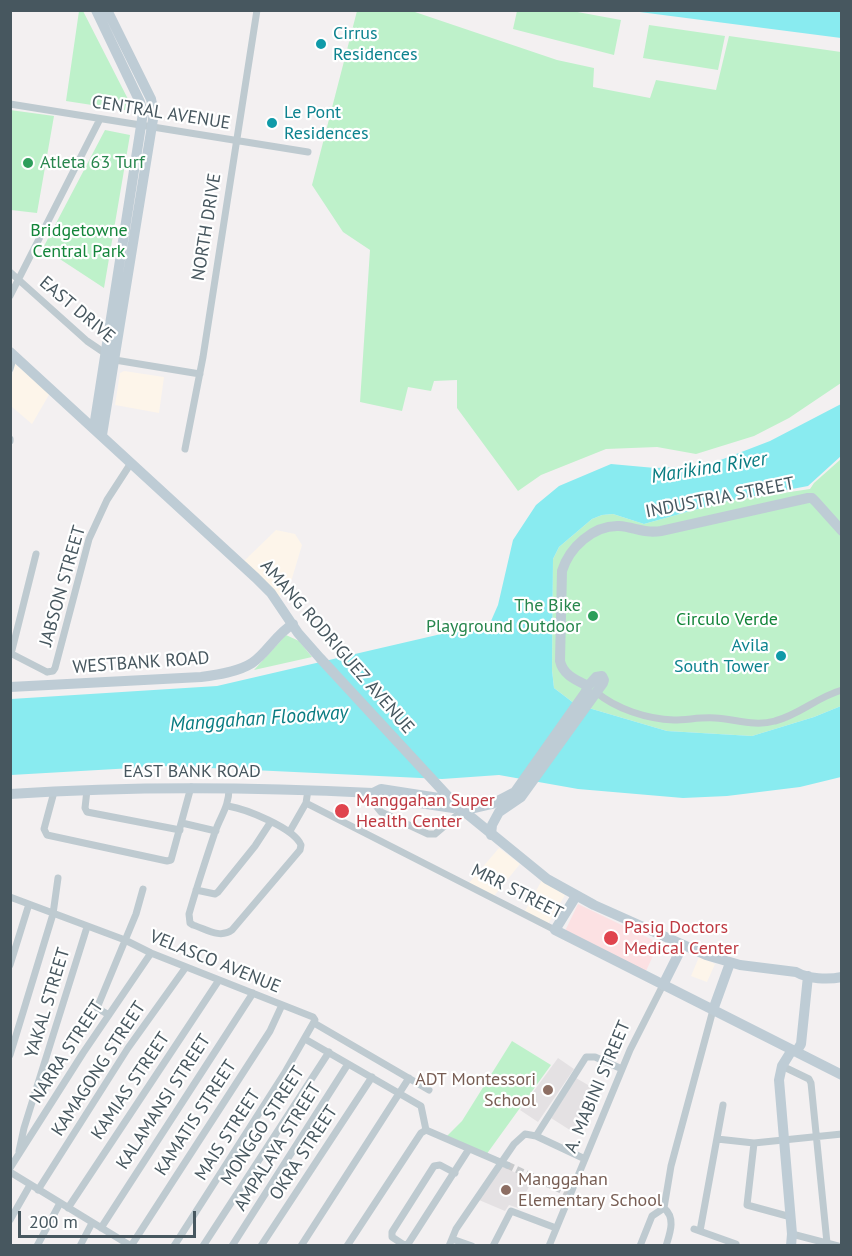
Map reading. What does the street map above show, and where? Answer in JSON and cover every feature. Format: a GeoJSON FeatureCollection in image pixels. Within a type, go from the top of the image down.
{"type":"FeatureCollection","features":[{"type":"Feature","properties":{"kind":"street"},"geometry":{"type":"LineString","coordinates":[[96,10],[142,107],[147,127]]}},
{"type":"Feature","properties":{"kind":"street"},"geometry":{"type":"LineString","coordinates":[[98,431],[147,127],[154,113],[152,99],[108,10]]}},
{"type":"Feature","properties":{"kind":"street","name":"NORTH DRIVE"},"geometry":{"type":"LineString","coordinates":[[185,448],[200,374],[236,141],[253,58],[257,10]]}},
{"type":"Feature","properties":{"kind":"street","name":"CENTRAL AVENUE"},"geometry":{"type":"LineString","coordinates":[[10,104],[308,152]]}},
{"type":"Feature","properties":{"kind":"street"},"geometry":{"type":"LineString","coordinates":[[10,296],[100,119]]}},
{"type":"Feature","properties":{"kind":"street","name":"EAST DRIVE"},"geometry":{"type":"LineString","coordinates":[[10,272],[87,341],[110,357],[200,374]]}},
{"type":"Feature","properties":{"kind":"street"},"geometry":{"type":"LineString","coordinates":[[10,369],[12,354]]}},
{"type":"Feature","properties":{"kind":"street","name":"AMANG RODRIGUEZ AVENUE"},"geometry":{"type":"LineString","coordinates":[[12,354],[271,593],[320,658],[459,809],[547,879],[576,896],[683,945],[730,963],[796,972],[808,976],[842,976]]}},
{"type":"Feature","properties":{"kind":"street","name":"JABSON STREET"},"geometry":{"type":"LineString","coordinates":[[48,685],[47,672],[55,668],[94,526],[107,500],[131,463]]}},
{"type":"Feature","properties":{"kind":"street","name":"INDUSTRIA STREET"},"geometry":{"type":"LineString","coordinates":[[590,693],[562,669],[560,661],[562,571],[573,548],[585,538],[607,528],[618,526],[651,532],[808,498],[812,498],[842,531]]}},
{"type":"Feature","properties":{"kind":"street"},"geometry":{"type":"LineString","coordinates":[[36,554],[11,654],[47,672]]}},
{"type":"Feature","properties":{"kind":"street","name":"WESTBANK ROAD"},"geometry":{"type":"LineString","coordinates":[[10,687],[222,673],[252,663],[283,631],[293,624]]}},
{"type":"Feature","properties":{"kind":"street"},"geometry":{"type":"LineString","coordinates":[[590,693],[648,717],[675,720],[712,718],[754,724],[781,720],[826,695],[842,690]]}},
{"type":"Feature","properties":{"kind":"street","name":"EAST BANK ROAD"},"geometry":{"type":"LineString","coordinates":[[10,794],[191,788],[308,790],[373,793],[380,797],[459,809],[495,810],[518,795],[590,693]]}},
{"type":"Feature","properties":{"kind":"street"},"geometry":{"type":"LineString","coordinates":[[54,792],[44,829],[47,835],[167,861],[171,860],[191,788]]}},
{"type":"Feature","properties":{"kind":"street"},"geometry":{"type":"LineString","coordinates":[[228,788],[228,806],[223,812],[216,831],[189,914],[190,922],[220,934],[226,934],[232,930],[300,850],[301,845],[290,831],[244,810],[228,806]]}},
{"type":"Feature","properties":{"kind":"street","name":"EAST BANK ROAD"},"geometry":{"type":"LineString","coordinates":[[373,793],[381,789],[445,799],[448,797]]}},
{"type":"Feature","properties":{"kind":"street"},"geometry":{"type":"LineString","coordinates":[[87,790],[85,808],[87,812],[216,831]]}},
{"type":"Feature","properties":{"kind":"street"},"geometry":{"type":"LineString","coordinates":[[290,831],[306,803],[308,790]]}},
{"type":"Feature","properties":{"kind":"street"},"geometry":{"type":"LineString","coordinates":[[373,793],[373,802],[381,812],[428,834],[435,834],[459,809]]}},
{"type":"Feature","properties":{"kind":"street","name":"MRR STREET"},"geometry":{"type":"LineString","coordinates":[[306,803],[842,1075]]}},
{"type":"Feature","properties":{"kind":"street"},"geometry":{"type":"LineString","coordinates":[[487,832],[492,825],[495,810]]}},
{"type":"Feature","properties":{"kind":"street"},"geometry":{"type":"LineString","coordinates":[[196,890],[215,894],[218,892],[255,846],[270,823]]}},
{"type":"Feature","properties":{"kind":"street"},"geometry":{"type":"LineString","coordinates":[[10,1055],[53,914],[58,878]]}},
{"type":"Feature","properties":{"kind":"street"},"geometry":{"type":"LineString","coordinates":[[109,1015],[97,1008],[136,914],[143,889]]}},
{"type":"Feature","properties":{"kind":"street"},"geometry":{"type":"LineString","coordinates":[[555,930],[576,896]]}},
{"type":"Feature","properties":{"kind":"street","name":"VELASCO AVENUE"},"geometry":{"type":"LineString","coordinates":[[10,897],[125,940],[151,953],[313,1017],[314,1023]]}},
{"type":"Feature","properties":{"kind":"street"},"geometry":{"type":"LineString","coordinates":[[10,965],[29,904]]}},
{"type":"Feature","properties":{"kind":"street","name":"YAKAL STREET"},"geometry":{"type":"LineString","coordinates":[[18,1156],[24,1128],[87,927]]}},
{"type":"Feature","properties":{"kind":"street","name":"A. MABINI STREET"},"geometry":{"type":"LineString","coordinates":[[549,1245],[622,1070],[683,945]]}},
{"type":"Feature","properties":{"kind":"street","name":"NARRA STREET"},"geometry":{"type":"LineString","coordinates":[[10,1170],[151,953]]}},
{"type":"Feature","properties":{"kind":"street"},"geometry":{"type":"LineString","coordinates":[[640,1245],[652,1216],[664,1208],[671,1166],[713,1010],[730,963]]}},
{"type":"Feature","properties":{"kind":"street","name":"KAMAGONG STREET"},"geometry":{"type":"LineString","coordinates":[[38,1190],[128,1048],[186,967]]}},
{"type":"Feature","properties":{"kind":"street","name":"AMANG RODRIGUEZ AVENUE"},"geometry":{"type":"LineString","coordinates":[[796,972],[802,970],[842,976]]}},
{"type":"Feature","properties":{"kind":"street"},"geometry":{"type":"LineString","coordinates":[[808,976],[801,1044],[782,1066],[779,1080],[791,1240],[838,1245]]}},
{"type":"Feature","properties":{"kind":"street","name":"KAMIAS STREET"},"geometry":{"type":"LineString","coordinates":[[68,1208],[219,980]]}},
{"type":"Feature","properties":{"kind":"street","name":"KALAMANSI STREET"},"geometry":{"type":"LineString","coordinates":[[101,1228],[253,993]]}},
{"type":"Feature","properties":{"kind":"street","name":"KAMATIS STREET"},"geometry":{"type":"LineString","coordinates":[[131,1245],[270,1031],[282,1005]]}},
{"type":"Feature","properties":{"kind":"street"},"geometry":{"type":"LineString","coordinates":[[426,1130],[423,1109],[305,1039],[314,1023],[429,1090]]}},
{"type":"Feature","properties":{"kind":"street","name":"MAIS STREET"},"geometry":{"type":"LineString","coordinates":[[174,1245],[305,1039]]}},
{"type":"Feature","properties":{"kind":"street","name":"MONGGO STREET"},"geometry":{"type":"LineString","coordinates":[[203,1245],[328,1052]]}},
{"type":"Feature","properties":{"kind":"street"},"geometry":{"type":"LineString","coordinates":[[536,1136],[586,1057],[595,1057],[622,1070]]}},
{"type":"Feature","properties":{"kind":"street","name":"AMPALAYA STREET"},"geometry":{"type":"LineString","coordinates":[[232,1245],[348,1064]]}},
{"type":"Feature","properties":{"kind":"street"},"geometry":{"type":"LineString","coordinates":[[782,1066],[809,1079],[811,1083],[827,1243]]}},
{"type":"Feature","properties":{"kind":"street","name":"OKRA STREET"},"geometry":{"type":"LineString","coordinates":[[261,1245],[372,1077]]}},
{"type":"Feature","properties":{"kind":"street"},"geometry":{"type":"LineString","coordinates":[[301,1245],[409,1078]]}},
{"type":"Feature","properties":{"kind":"street"},"geometry":{"type":"LineString","coordinates":[[723,1105],[697,1230],[736,1244]]}},
{"type":"Feature","properties":{"kind":"street"},"geometry":{"type":"LineString","coordinates":[[426,1130],[505,1164]]}},
{"type":"Feature","properties":{"kind":"street"},"geometry":{"type":"LineString","coordinates":[[347,1245],[421,1133],[426,1130]]}},
{"type":"Feature","properties":{"kind":"street"},"geometry":{"type":"LineString","coordinates":[[472,1245],[450,1242],[505,1164],[514,1144],[525,1134],[536,1136],[585,1159]]}},
{"type":"Feature","properties":{"kind":"street"},"geometry":{"type":"LineString","coordinates":[[717,1139],[754,1143],[842,1134]]}},
{"type":"Feature","properties":{"kind":"street"},"geometry":{"type":"LineString","coordinates":[[754,1143],[747,1205],[791,1217]]}},
{"type":"Feature","properties":{"kind":"street"},"geometry":{"type":"LineString","coordinates":[[455,1173],[440,1165],[435,1166],[392,1232],[396,1244],[408,1244],[455,1173],[469,1149]]}},
{"type":"Feature","properties":{"kind":"street"},"geometry":{"type":"LineString","coordinates":[[10,1170],[122,1243],[131,1245]]}},
{"type":"Feature","properties":{"kind":"street"},"geometry":{"type":"LineString","coordinates":[[10,1220],[30,1185]]}},
{"type":"Feature","properties":{"kind":"street"},"geometry":{"type":"LineString","coordinates":[[37,1245],[60,1203]]}},
{"type":"Feature","properties":{"kind":"street"},"geometry":{"type":"LineString","coordinates":[[664,1208],[671,1219],[666,1245]]}},
{"type":"Feature","properties":{"kind":"street"},"geometry":{"type":"LineString","coordinates":[[493,1245],[511,1211],[556,1228]]}},
{"type":"Feature","properties":{"kind":"street"},"geometry":{"type":"LineString","coordinates":[[80,1245],[92,1223]]}},
{"type":"Feature","properties":{"kind":"shaded area"},"geometry":{"type":"Polygon","coordinates":[[[15,364],[50,393],[32,424],[11,406],[11,380],[15,364]]]}},
{"type":"Feature","properties":{"kind":"shaded area"},"geometry":{"type":"Polygon","coordinates":[[[124,371],[164,377],[159,413],[115,405],[120,373],[124,371]]]}},
{"type":"Feature","properties":{"kind":"shaded area"},"geometry":{"type":"Polygon","coordinates":[[[276,530],[295,534],[302,545],[290,585],[279,597],[243,562],[276,530]]]}},
{"type":"Feature","properties":{"kind":"shaded area"},"geometry":{"type":"Polygon","coordinates":[[[499,848],[520,864],[494,896],[469,883],[499,848]]]}},
{"type":"Feature","properties":{"kind":"shaded area"},"geometry":{"type":"Polygon","coordinates":[[[542,880],[565,895],[548,924],[525,911],[542,880]]]}},
{"type":"Feature","properties":{"kind":"shaded area","name":"Pasig Doctors Medical Center"},"geometry":{"type":"Polygon","coordinates":[[[578,904],[659,943],[646,971],[564,933],[578,904]]]}},
{"type":"Feature","properties":{"kind":"shaded area"},"geometry":{"type":"Polygon","coordinates":[[[699,957],[715,964],[707,982],[691,976],[699,957]]]}},
{"type":"Feature","properties":{"kind":"shaded area","name":"ADT Montessori School"},"geometry":{"type":"Polygon","coordinates":[[[558,1058],[574,1069],[538,1122],[520,1110],[558,1058]]]}},
{"type":"Feature","properties":{"kind":"shaded area","name":"ADT Montessori School"},"geometry":{"type":"Polygon","coordinates":[[[576,1078],[595,1089],[573,1132],[551,1118],[576,1078]]]}},
{"type":"Feature","properties":{"kind":"shaded area","name":"Manggahan Elementary School"},"geometry":{"type":"Polygon","coordinates":[[[502,1166],[532,1181],[518,1208],[509,1205],[505,1211],[479,1200],[502,1166]]]}},
{"type":"Feature","properties":{"kind":"green space"},"geometry":{"type":"Polygon","coordinates":[[[79,11],[83,11],[130,103],[131,111],[66,101],[79,11]]]}},
{"type":"Feature","properties":{"kind":"green space"},"geometry":{"type":"Polygon","coordinates":[[[357,11],[412,11],[557,60],[594,68],[593,87],[650,98],[656,80],[716,90],[729,36],[841,52],[841,383],[789,418],[754,436],[696,454],[657,447],[606,449],[541,475],[518,491],[457,408],[457,380],[434,381],[431,391],[408,387],[402,411],[360,402],[370,250],[343,232],[312,185],[357,11]]]}},
{"type":"Feature","properties":{"kind":"green space"},"geometry":{"type":"Polygon","coordinates":[[[517,11],[572,11],[621,20],[614,55],[513,29],[517,11]]]}},
{"type":"Feature","properties":{"kind":"green space"},"geometry":{"type":"Polygon","coordinates":[[[649,25],[725,36],[718,70],[643,58],[649,25]]]}},
{"type":"Feature","properties":{"kind":"green space","name":"Atleta 63 Turf"},"geometry":{"type":"Polygon","coordinates":[[[10,110],[54,116],[37,213],[11,210],[10,110]]]}},
{"type":"Feature","properties":{"kind":"green space","name":"Bridgetowne Central Park"},"geometry":{"type":"Polygon","coordinates":[[[105,130],[130,135],[104,288],[43,248],[105,130]]]}},
{"type":"Feature","properties":{"kind":"green space","name":"Circulo Verde"},"geometry":{"type":"Polygon","coordinates":[[[841,459],[841,706],[752,736],[667,731],[575,704],[554,688],[552,670],[553,559],[559,547],[592,519],[613,514],[644,524],[723,502],[810,489],[841,459]]]}},
{"type":"Feature","properties":{"kind":"green space"},"geometry":{"type":"Polygon","coordinates":[[[286,635],[299,641],[312,657],[254,670],[286,635]]]}},
{"type":"Feature","properties":{"kind":"green space"},"geometry":{"type":"Polygon","coordinates":[[[512,1041],[551,1065],[486,1155],[445,1138],[462,1121],[512,1041]]]}},
{"type":"Feature","properties":{"kind":"water"},"geometry":{"type":"Polygon","coordinates":[[[632,11],[841,11],[841,38],[632,11]]]}},
{"type":"Feature","properties":{"kind":"water"},"geometry":{"type":"Polygon","coordinates":[[[841,404],[841,456],[808,486],[723,502],[644,524],[613,514],[602,515],[592,519],[559,547],[553,559],[552,670],[554,688],[575,704],[667,731],[752,736],[841,706],[841,777],[800,787],[727,796],[683,798],[578,789],[499,775],[442,779],[168,766],[11,775],[11,699],[217,686],[480,625],[491,621],[498,605],[513,540],[536,505],[559,486],[611,464],[655,468],[705,466],[770,441],[841,404]]]}},
{"type":"Feature","properties":{"kind":"tunnel"},"geometry":{"type":"LineString","coordinates":[[507,1165],[570,1194]]}},
{"type":"Feature","properties":{"kind":"place","name":"Cirrus Residences"},"geometry":{"type":"Point","coordinates":[321,44]}},
{"type":"Feature","properties":{"kind":"place","name":"Le Pont Residences"},"geometry":{"type":"Point","coordinates":[272,123]}},
{"type":"Feature","properties":{"kind":"place","name":"Atleta 63 Turf"},"geometry":{"type":"Point","coordinates":[28,163]}},
{"type":"Feature","properties":{"kind":"place","name":"The Bike Playground Outdoor"},"geometry":{"type":"Point","coordinates":[593,616]}},
{"type":"Feature","properties":{"kind":"place","name":"Avila South Tower"},"geometry":{"type":"Point","coordinates":[781,656]}},
{"type":"Feature","properties":{"kind":"place","name":"Manggahan Super Health Center"},"geometry":{"type":"Point","coordinates":[342,811]}},
{"type":"Feature","properties":{"kind":"place","name":"Pasig Doctors Medical Center"},"geometry":{"type":"Point","coordinates":[611,938]}},
{"type":"Feature","properties":{"kind":"place","name":"ADT Montessori School"},"geometry":{"type":"Point","coordinates":[548,1090]}},
{"type":"Feature","properties":{"kind":"place","name":"Manggahan Elementary School"},"geometry":{"type":"Point","coordinates":[506,1190]}},
{"type":"Feature","properties":{"kind":"water label","name":"Marikina River"},"geometry":{"type":"Point","coordinates":[709,468]}},
{"type":"Feature","properties":{"kind":"water label","name":"Manggahan Floodway"},"geometry":{"type":"Point","coordinates":[259,719]}}]}
